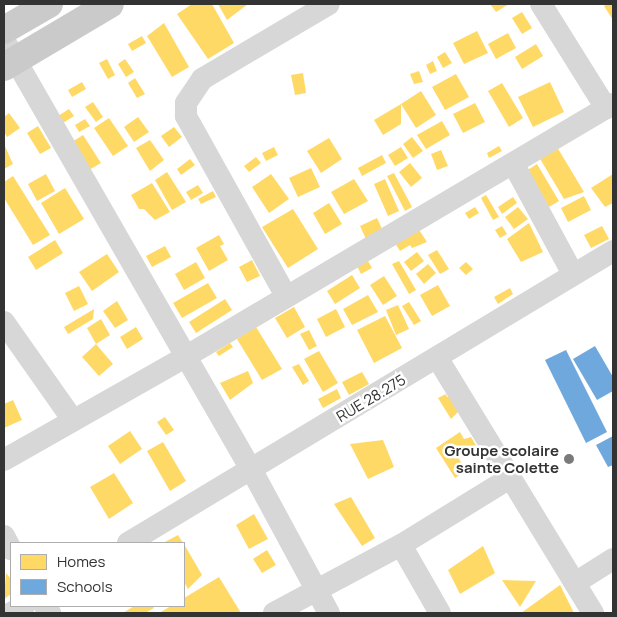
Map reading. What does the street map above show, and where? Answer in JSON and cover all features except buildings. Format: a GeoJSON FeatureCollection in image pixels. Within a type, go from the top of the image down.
{"type":"FeatureCollection","features":[{"type":"Feature","properties":{"kind":"main road"},"geometry":{"type":"LineString","coordinates":[[4,30],[49,4]]}},
{"type":"Feature","properties":{"kind":"main road"},"geometry":{"type":"LineString","coordinates":[[8,56],[110,4]]}},
{"type":"Feature","properties":{"kind":"street"},"geometry":{"type":"LineString","coordinates":[[286,296],[186,116],[186,103],[202,79],[329,4]]}},
{"type":"Feature","properties":{"kind":"street"},"geometry":{"type":"LineString","coordinates":[[4,460],[514,165],[610,106],[541,4]]}},
{"type":"Feature","properties":{"kind":"street"},"geometry":{"type":"LineString","coordinates":[[8,56],[251,469],[329,613]]}},
{"type":"Feature","properties":{"kind":"street"},"geometry":{"type":"LineString","coordinates":[[514,165],[573,274]]}},
{"type":"Feature","properties":{"kind":"street","name":"RUE 28.275"},"geometry":{"type":"LineString","coordinates":[[130,542],[613,251]]}},
{"type":"Feature","properties":{"kind":"street"},"geometry":{"type":"LineString","coordinates":[[4,322],[73,420]]}},
{"type":"Feature","properties":{"kind":"street"},"geometry":{"type":"LineString","coordinates":[[438,358],[593,613]]}},
{"type":"Feature","properties":{"kind":"street"},"geometry":{"type":"LineString","coordinates":[[274,613],[401,545],[510,478]]}},
{"type":"Feature","properties":{"kind":"street"},"geometry":{"type":"LineString","coordinates":[[4,536],[10,547]]}},
{"type":"Feature","properties":{"kind":"street"},"geometry":{"type":"LineString","coordinates":[[401,545],[440,613]]}},
{"type":"Feature","properties":{"kind":"street"},"geometry":{"type":"LineString","coordinates":[[575,583],[613,559]]}},
{"type":"Feature","properties":{"kind":"street"},"geometry":{"type":"LineString","coordinates":[[11,613],[22,607]]}},
{"type":"Feature","properties":{"kind":"place","name":"Groupe scolaire sainte Colette"},"geometry":{"type":"Point","coordinates":[569,459]}}]}
